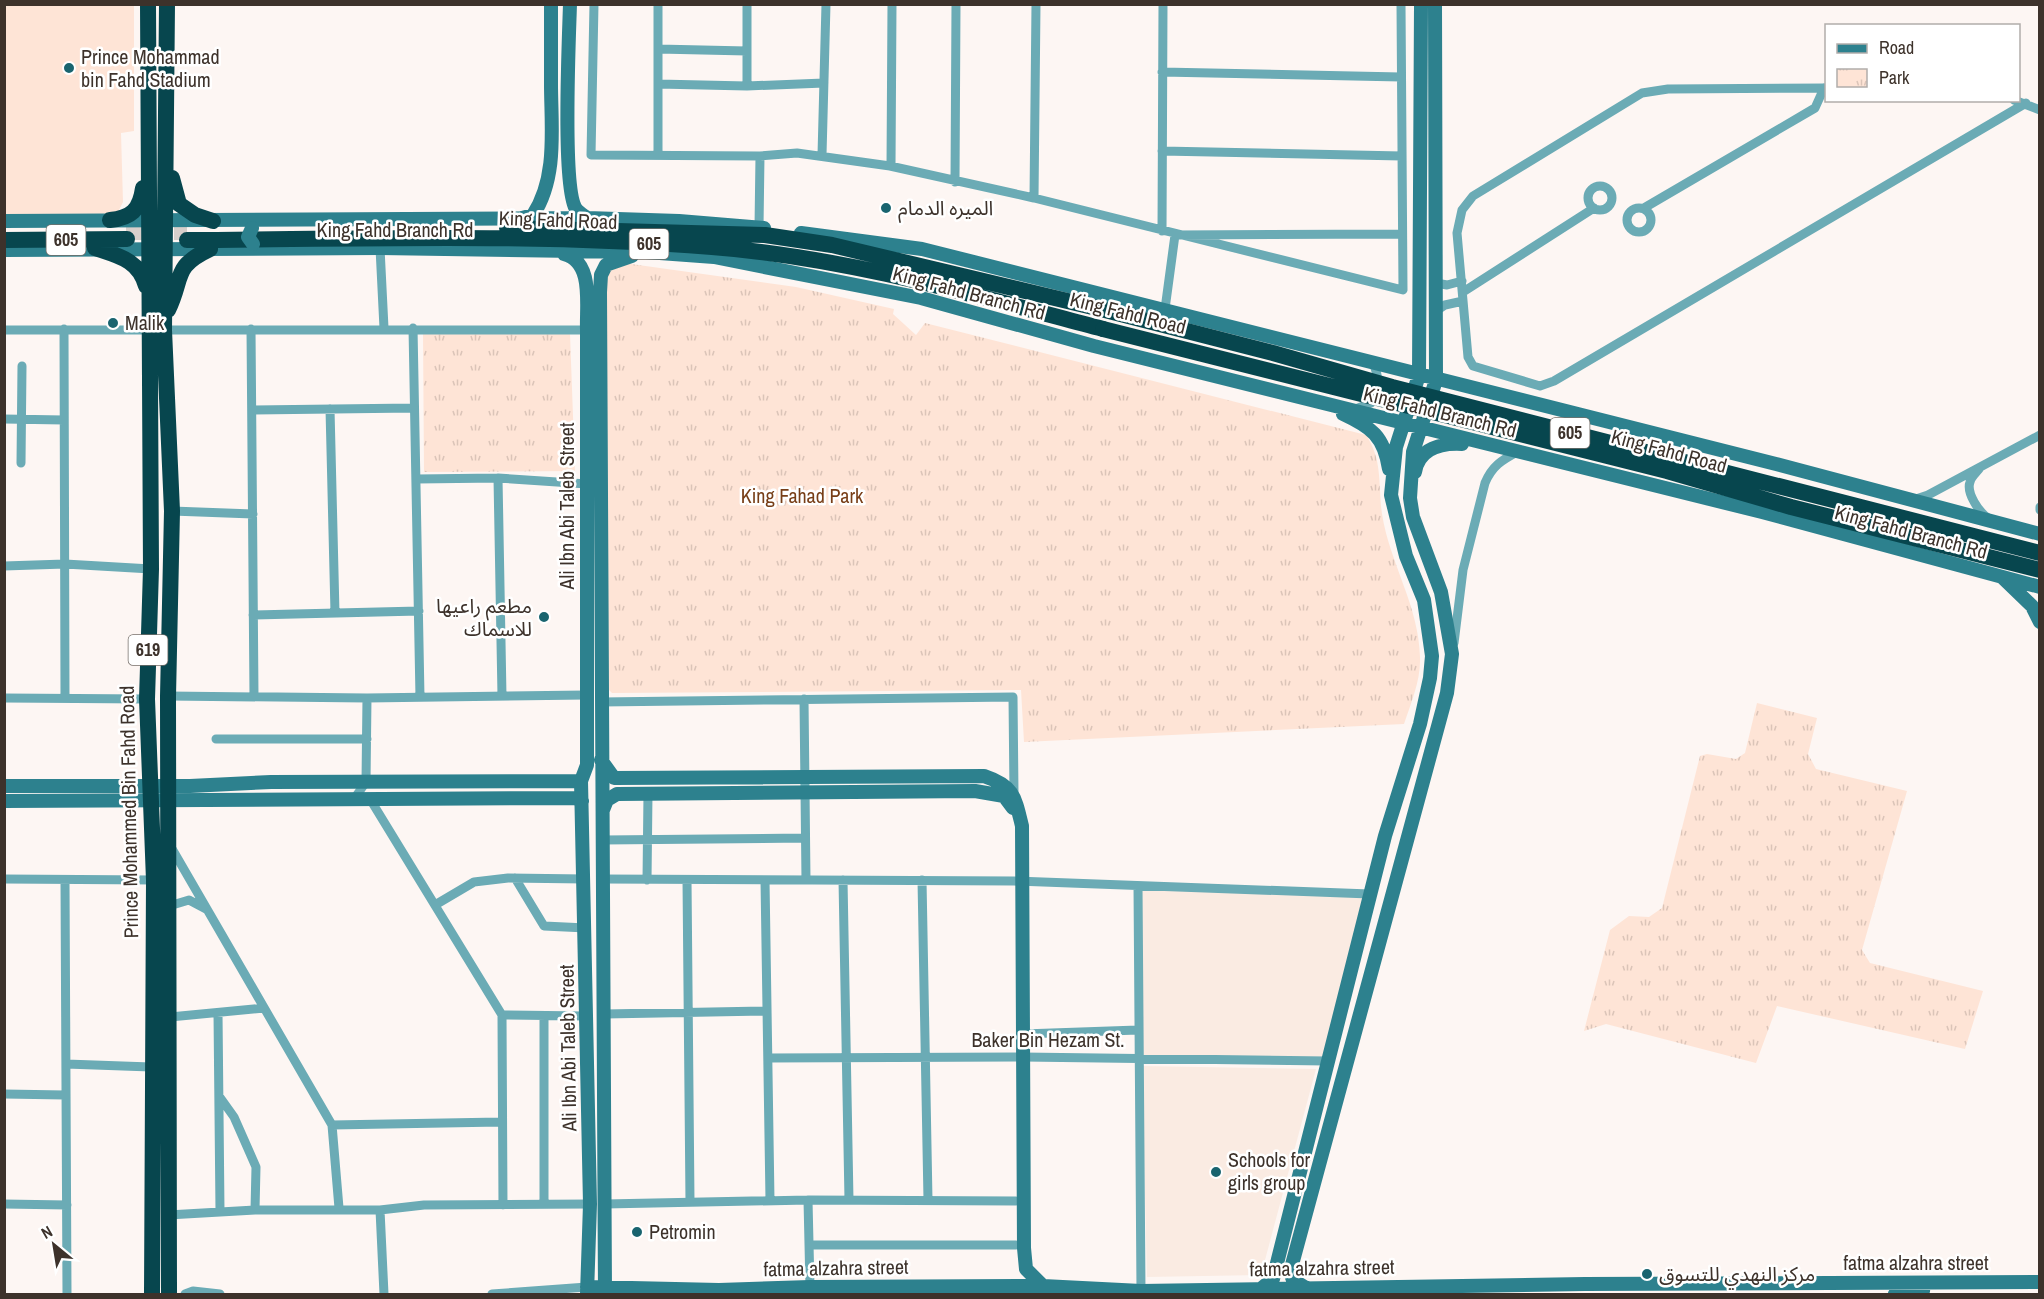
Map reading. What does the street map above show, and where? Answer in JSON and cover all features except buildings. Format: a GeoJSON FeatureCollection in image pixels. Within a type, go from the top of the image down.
{"type":"FeatureCollection","features":[{"type":"Feature","properties":{"kind":"highway","name":"Prince Mohammed Bin Fahd Road"},"geometry":{"type":"LineString","coordinates":[[148,4],[159,162]]}},
{"type":"Feature","properties":{"kind":"highway","name":"Prince Mohammed Bin Fahd Road"},"geometry":{"type":"LineString","coordinates":[[152,1294],[151,1067],[154,880],[147,699],[158,323],[157,221],[167,4]]}},
{"type":"Feature","properties":{"kind":"highway"},"geometry":{"type":"LineString","coordinates":[[110,220],[125,218],[138,208],[159,162]]}},
{"type":"Feature","properties":{"kind":"highway"},"geometry":{"type":"LineString","coordinates":[[159,162],[179,204],[195,215],[213,221]]}},
{"type":"Feature","properties":{"kind":"highway","name":"King Fahd Road"},"geometry":{"type":"LineString","coordinates":[[2040,553],[1392,387],[1273,353],[1101,309],[832,245],[765,235],[668,231],[453,228],[187,236],[454,238],[713,247],[890,273],[1667,471],[1791,507],[2040,570]]}},
{"type":"Feature","properties":{"kind":"highway"},"geometry":{"type":"LineString","coordinates":[[668,231],[760,228],[844,240],[935,268]]}},
{"type":"Feature","properties":{"kind":"highway","name":"605"},"geometry":{"type":"LineString","coordinates":[[4,231],[127,235],[4,240]]}},
{"type":"Feature","properties":{"kind":"highway"},"geometry":{"type":"LineString","coordinates":[[95,249],[130,260],[136,266],[146,285],[158,323]]}},
{"type":"Feature","properties":{"kind":"highway"},"geometry":{"type":"LineString","coordinates":[[158,323],[177,290],[180,271],[190,258],[210,249]]}},
{"type":"Feature","properties":{"kind":"highway"},"geometry":{"type":"LineString","coordinates":[[714,257],[890,273]]}},
{"type":"Feature","properties":{"kind":"highway","name":"Prince Mohammed Bin Fahd Road"},"geometry":{"type":"LineString","coordinates":[[158,323],[172,511],[168,696],[169,1294]]}},
{"type":"Feature","properties":{"kind":"street"},"geometry":{"type":"LineString","coordinates":[[516,219],[533,215],[541,203],[547,183],[551,150],[551,4]]}},
{"type":"Feature","properties":{"kind":"street"},"geometry":{"type":"LineString","coordinates":[[570,4],[568,139],[571,192],[576,208],[586,218]]}},
{"type":"Feature","properties":{"kind":"street"},"geometry":{"type":"LineString","coordinates":[[594,4],[591,155],[760,156],[797,153],[891,166],[1034,198],[1403,290],[1401,4]]}},
{"type":"Feature","properties":{"kind":"street"},"geometry":{"type":"LineString","coordinates":[[658,4],[658,155]]}},
{"type":"Feature","properties":{"kind":"street"},"geometry":{"type":"LineString","coordinates":[[747,4],[747,86]]}},
{"type":"Feature","properties":{"kind":"street"},"geometry":{"type":"LineString","coordinates":[[822,155],[826,4]]}},
{"type":"Feature","properties":{"kind":"street"},"geometry":{"type":"LineString","coordinates":[[891,166],[892,4]]}},
{"type":"Feature","properties":{"kind":"street"},"geometry":{"type":"LineString","coordinates":[[955,182],[956,4]]}},
{"type":"Feature","properties":{"kind":"street"},"geometry":{"type":"LineString","coordinates":[[1034,198],[1036,4]]}},
{"type":"Feature","properties":{"kind":"street"},"geometry":{"type":"LineString","coordinates":[[1162,231],[1163,4]]}},
{"type":"Feature","properties":{"kind":"street"},"geometry":{"type":"LineString","coordinates":[[1391,495],[1396,447],[1419,375],[1421,4]]}},
{"type":"Feature","properties":{"kind":"street"},"geometry":{"type":"LineString","coordinates":[[1435,4],[1436,380],[1418,428],[1413,452],[1410,498],[1413,517],[1440,592],[1452,654]]}},
{"type":"Feature","properties":{"kind":"street"},"geometry":{"type":"LineString","coordinates":[[658,49],[747,51]]}},
{"type":"Feature","properties":{"kind":"street"},"geometry":{"type":"LineString","coordinates":[[1162,72],[1401,77]]}},
{"type":"Feature","properties":{"kind":"street"},"geometry":{"type":"LineString","coordinates":[[658,84],[747,86],[824,83]]}},
{"type":"Feature","properties":{"kind":"street"},"geometry":{"type":"LineString","coordinates":[[1644,208],[1815,108],[1825,88],[1668,89],[1642,93],[1473,196],[1462,210],[1457,233],[1468,357],[1473,366],[1540,386],[1547,384],[2026,103]]}},
{"type":"Feature","properties":{"kind":"street"},"geometry":{"type":"LineString","coordinates":[[2020,102],[2040,110]]}},
{"type":"Feature","properties":{"kind":"street"},"geometry":{"type":"LineString","coordinates":[[1162,151],[1402,156]]}},
{"type":"Feature","properties":{"kind":"street"},"geometry":{"type":"LineString","coordinates":[[760,156],[760,228]]}},
{"type":"Feature","properties":{"kind":"street"},"geometry":{"type":"LineString","coordinates":[[1436,311],[1463,296],[1594,208]]}},
{"type":"Feature","properties":{"kind":"street","name":"King Fahd Branch Rd"},"geometry":{"type":"LineString","coordinates":[[4,221],[586,218],[680,221],[760,228],[922,249],[1165,309],[2040,534]]}},
{"type":"Feature","properties":{"kind":"street"},"geometry":{"type":"LineString","coordinates":[[269,250],[252,244],[248,237],[252,228],[270,219]]}},
{"type":"Feature","properties":{"kind":"street"},"geometry":{"type":"LineString","coordinates":[[46,221],[62,228],[66,238],[62,243],[46,249]]}},
{"type":"Feature","properties":{"kind":"street"},"geometry":{"type":"LineString","coordinates":[[1175,235],[1402,234]]}},
{"type":"Feature","properties":{"kind":"street"},"geometry":{"type":"LineString","coordinates":[[1165,309],[1175,235]]}},
{"type":"Feature","properties":{"kind":"street"},"geometry":{"type":"LineString","coordinates":[[380,248],[384,328]]}},
{"type":"Feature","properties":{"kind":"street","name":"King Fahd Branch Rd"},"geometry":{"type":"LineString","coordinates":[[4,250],[380,248],[646,252],[714,257],[921,298],[1094,346],[1762,512],[2040,587]]}},
{"type":"Feature","properties":{"kind":"street","name":"Ali Ibn Abi Taleb Street"},"geometry":{"type":"LineString","coordinates":[[553,250],[579,260],[586,286],[587,765],[581,781],[585,879],[585,1016],[590,1204],[583,1292]]}},
{"type":"Feature","properties":{"kind":"street","name":"Ali Ibn Abi Taleb Street"},"geometry":{"type":"LineString","coordinates":[[605,1291],[600,286],[601,275],[606,265],[646,252]]}},
{"type":"Feature","properties":{"kind":"street"},"geometry":{"type":"LineString","coordinates":[[586,286],[589,271],[593,270],[598,272],[600,286]]}},
{"type":"Feature","properties":{"kind":"street"},"geometry":{"type":"LineString","coordinates":[[1436,283],[1456,284],[1462,280]]}},
{"type":"Feature","properties":{"kind":"street"},"geometry":{"type":"LineString","coordinates":[[4,330],[158,323],[251,329],[587,330]]}},
{"type":"Feature","properties":{"kind":"street"},"geometry":{"type":"LineString","coordinates":[[413,328],[420,697]]}},
{"type":"Feature","properties":{"kind":"street"},"geometry":{"type":"LineString","coordinates":[[64,329],[65,698]]}},
{"type":"Feature","properties":{"kind":"street"},"geometry":{"type":"LineString","coordinates":[[251,329],[254,696]]}},
{"type":"Feature","properties":{"kind":"street"},"geometry":{"type":"LineString","coordinates":[[1353,410],[1371,403],[1377,391],[1379,375],[1373,363]]}},
{"type":"Feature","properties":{"kind":"street"},"geometry":{"type":"LineString","coordinates":[[21,463],[22,366]]}},
{"type":"Feature","properties":{"kind":"street"},"geometry":{"type":"LineString","coordinates":[[1262,1288],[1273,1279],[1370,894],[1420,724],[1430,678],[1432,656],[1424,600],[1406,556],[1391,495],[1387,456],[1373,431],[1365,424],[1311,400]]}},
{"type":"Feature","properties":{"kind":"street"},"geometry":{"type":"LineString","coordinates":[[252,410],[413,408]]}},
{"type":"Feature","properties":{"kind":"street"},"geometry":{"type":"LineString","coordinates":[[330,409],[335,613]]}},
{"type":"Feature","properties":{"kind":"street"},"geometry":{"type":"LineString","coordinates":[[4,418],[64,420]]}},
{"type":"Feature","properties":{"kind":"street"},"geometry":{"type":"LineString","coordinates":[[1912,500],[1928,495],[2040,435]]}},
{"type":"Feature","properties":{"kind":"street"},"geometry":{"type":"LineString","coordinates":[[1410,498],[1417,463],[1424,453],[1447,443],[1486,445]]}},
{"type":"Feature","properties":{"kind":"street"},"geometry":{"type":"LineString","coordinates":[[1306,1288],[1293,1280],[1290,1272],[1447,693],[1463,570],[1485,483],[1490,472],[1499,462],[1517,452]]}},
{"type":"Feature","properties":{"kind":"street"},"geometry":{"type":"LineString","coordinates":[[1980,467],[1970,480],[1969,488],[1983,514],[1995,522]]}},
{"type":"Feature","properties":{"kind":"street"},"geometry":{"type":"LineString","coordinates":[[417,479],[498,478],[587,484]]}},
{"type":"Feature","properties":{"kind":"street"},"geometry":{"type":"LineString","coordinates":[[498,478],[502,696]]}},
{"type":"Feature","properties":{"kind":"street"},"geometry":{"type":"LineString","coordinates":[[172,511],[253,514]]}},
{"type":"Feature","properties":{"kind":"street"},"geometry":{"type":"LineString","coordinates":[[4,566],[65,564],[151,568]]}},
{"type":"Feature","properties":{"kind":"street"},"geometry":{"type":"LineString","coordinates":[[2002,577],[2032,606],[2040,622]]}},
{"type":"Feature","properties":{"kind":"street"},"geometry":{"type":"LineString","coordinates":[[253,615],[419,611]]}},
{"type":"Feature","properties":{"kind":"street"},"geometry":{"type":"LineString","coordinates":[[168,696],[367,698],[586,695]]}},
{"type":"Feature","properties":{"kind":"street"},"geometry":{"type":"LineString","coordinates":[[4,698],[147,699]]}},
{"type":"Feature","properties":{"kind":"street"},"geometry":{"type":"LineString","coordinates":[[354,799],[366,782],[367,698]]}},
{"type":"Feature","properties":{"kind":"street"},"geometry":{"type":"LineString","coordinates":[[601,702],[1013,698],[1014,794],[1022,826],[1018,881],[1019,1057],[1024,1248],[1026,1269],[1043,1286]]}},
{"type":"Feature","properties":{"kind":"street"},"geometry":{"type":"LineString","coordinates":[[804,699],[806,880]]}},
{"type":"Feature","properties":{"kind":"street"},"geometry":{"type":"LineString","coordinates":[[216,739],[367,739]]}},
{"type":"Feature","properties":{"kind":"street"},"geometry":{"type":"LineString","coordinates":[[601,760],[614,778],[984,776],[1000,781],[1014,794]]}},
{"type":"Feature","properties":{"kind":"street"},"geometry":{"type":"LineString","coordinates":[[169,793],[366,782],[581,781]]}},
{"type":"Feature","properties":{"kind":"street"},"geometry":{"type":"LineString","coordinates":[[4,786],[370,800],[575,798],[582,801]]}},
{"type":"Feature","properties":{"kind":"street"},"geometry":{"type":"LineString","coordinates":[[603,812],[607,800],[617,794],[975,791],[1004,796],[1014,809],[1023,1034],[1019,1057],[1017,1286]]}},
{"type":"Feature","properties":{"kind":"street"},"geometry":{"type":"LineString","coordinates":[[4,801],[150,793]]}},
{"type":"Feature","properties":{"kind":"street"},"geometry":{"type":"LineString","coordinates":[[648,794],[648,879]]}},
{"type":"Feature","properties":{"kind":"street"},"geometry":{"type":"LineString","coordinates":[[370,800],[502,1015],[500,1122],[503,1205]]}},
{"type":"Feature","properties":{"kind":"street"},"geometry":{"type":"LineString","coordinates":[[603,840],[805,838]]}},
{"type":"Feature","properties":{"kind":"street"},"geometry":{"type":"LineString","coordinates":[[169,844],[199,901],[207,910],[332,1125],[339,1208]]}},
{"type":"Feature","properties":{"kind":"street"},"geometry":{"type":"LineString","coordinates":[[435,905],[474,882],[515,878],[585,879]]}},
{"type":"Feature","properties":{"kind":"street"},"geometry":{"type":"LineString","coordinates":[[515,878],[544,926],[586,928]]}},
{"type":"Feature","properties":{"kind":"street"},"geometry":{"type":"LineString","coordinates":[[4,879],[154,880]]}},
{"type":"Feature","properties":{"kind":"street"},"geometry":{"type":"LineString","coordinates":[[603,879],[1018,881],[1370,894]]}},
{"type":"Feature","properties":{"kind":"street"},"geometry":{"type":"LineString","coordinates":[[65,880],[68,1294]]}},
{"type":"Feature","properties":{"kind":"street"},"geometry":{"type":"LineString","coordinates":[[687,880],[690,1201]]}},
{"type":"Feature","properties":{"kind":"street"},"geometry":{"type":"LineString","coordinates":[[765,880],[770,1200]]}},
{"type":"Feature","properties":{"kind":"street"},"geometry":{"type":"LineString","coordinates":[[843,880],[844,1058],[849,1200]]}},
{"type":"Feature","properties":{"kind":"street"},"geometry":{"type":"LineString","coordinates":[[922,880],[928,1200]]}},
{"type":"Feature","properties":{"kind":"street"},"geometry":{"type":"LineString","coordinates":[[1138,886],[1137,1059],[1141,1291]]}},
{"type":"Feature","properties":{"kind":"street"},"geometry":{"type":"LineString","coordinates":[[170,906],[180,901],[199,901]]}},
{"type":"Feature","properties":{"kind":"street"},"geometry":{"type":"LineString","coordinates":[[170,1017],[264,1008]]}},
{"type":"Feature","properties":{"kind":"street"},"geometry":{"type":"LineString","coordinates":[[605,1014],[767,1011]]}},
{"type":"Feature","properties":{"kind":"street"},"geometry":{"type":"LineString","coordinates":[[218,1013],[220,1211]]}},
{"type":"Feature","properties":{"kind":"street"},"geometry":{"type":"LineString","coordinates":[[502,1015],[585,1016]]}},
{"type":"Feature","properties":{"kind":"street"},"geometry":{"type":"LineString","coordinates":[[544,1016],[544,1204]]}},
{"type":"Feature","properties":{"kind":"street"},"geometry":{"type":"LineString","coordinates":[[1023,1034],[1138,1030]]}},
{"type":"Feature","properties":{"kind":"street","name":"Baker Bin Hezam St."},"geometry":{"type":"LineString","coordinates":[[768,1058],[1019,1057],[1328,1061]]}},
{"type":"Feature","properties":{"kind":"street"},"geometry":{"type":"LineString","coordinates":[[66,1064],[151,1067]]}},
{"type":"Feature","properties":{"kind":"street"},"geometry":{"type":"LineString","coordinates":[[4,1095],[65,1095]]}},
{"type":"Feature","properties":{"kind":"street"},"geometry":{"type":"LineString","coordinates":[[219,1096],[234,1117],[256,1167],[255,1209]]}},
{"type":"Feature","properties":{"kind":"street"},"geometry":{"type":"LineString","coordinates":[[332,1125],[500,1122]]}},
{"type":"Feature","properties":{"kind":"street"},"geometry":{"type":"LineString","coordinates":[[605,1204],[770,1200],[1016,1201]]}},
{"type":"Feature","properties":{"kind":"street"},"geometry":{"type":"LineString","coordinates":[[808,1200],[810,1287]]}},
{"type":"Feature","properties":{"kind":"street"},"geometry":{"type":"LineString","coordinates":[[4,1204],[67,1205]]}},
{"type":"Feature","properties":{"kind":"street"},"geometry":{"type":"LineString","coordinates":[[168,1215],[255,1209],[380,1210],[424,1205],[590,1204]]}},
{"type":"Feature","properties":{"kind":"street"},"geometry":{"type":"LineString","coordinates":[[380,1210],[384,1294]]}},
{"type":"Feature","properties":{"kind":"street"},"geometry":{"type":"LineString","coordinates":[[809,1245],[1016,1245]]}},
{"type":"Feature","properties":{"kind":"street","name":"fatma alzahra street"},"geometry":{"type":"LineString","coordinates":[[583,1292],[716,1292],[810,1287],[1017,1286],[1141,1291],[1262,1288],[1765,1289],[1924,1283],[2040,1282]]}},
{"type":"Feature","properties":{"kind":"street"},"geometry":{"type":"LineString","coordinates":[[1895,1294],[1920,1293],[1923,1291],[1924,1283]]}},
{"type":"Feature","properties":{"kind":"street"},"geometry":{"type":"LineString","coordinates":[[492,1294],[565,1290],[583,1292]]}},
{"type":"Feature","properties":{"kind":"street"},"geometry":{"type":"LineString","coordinates":[[1103,1294],[1117,1290]]}},
{"type":"Feature","properties":{"kind":"street"},"geometry":{"type":"LineString","coordinates":[[185,1294],[193,1291],[220,1294]]}},
{"type":"Feature","properties":{"kind":"shaded area"},"geometry":{"type":"Polygon","coordinates":[[[1138,886],[1370,894],[1327,1061],[1137,1059],[1138,886]]]}},
{"type":"Feature","properties":{"kind":"shaded area","name":"Schools for girls group"},"geometry":{"type":"Polygon","coordinates":[[[1142,1066],[1316,1069],[1261,1275],[1147,1277],[1142,1066]]]}},
{"type":"Feature","properties":{"kind":"green space","name":"Prince Mohammad bin Fahd Stadium"},"geometry":{"type":"Polygon","coordinates":[[[4,5],[134,5],[134,131],[121,133],[123,202],[117,214],[5,215],[4,5]]]}},
{"type":"Feature","properties":{"kind":"green space","name":"King Fahad Park"},"geometry":{"type":"Polygon","coordinates":[[[624,263],[796,287],[894,309],[893,314],[916,335],[925,323],[1366,435],[1377,463],[1386,532],[1410,603],[1418,638],[1419,674],[1404,724],[1024,742],[1021,690],[612,693],[608,689],[606,270],[624,263]]]}},
{"type":"Feature","properties":{"kind":"green space"},"geometry":{"type":"Polygon","coordinates":[[[423,334],[570,334],[575,471],[424,472],[423,334]]]}},
{"type":"Feature","properties":{"kind":"green space"},"geometry":{"type":"Polygon","coordinates":[[[1757,703],[1817,718],[1808,754],[1816,769],[1907,791],[1862,950],[1870,963],[1983,991],[1965,1049],[1777,1006],[1756,1063],[1606,1024],[1584,1031],[1610,930],[1629,916],[1649,917],[1662,908],[1700,756],[1707,754],[1736,759],[1745,753],[1757,703]]]}},
{"type":"Feature","properties":{"kind":"tunnel"},"geometry":{"type":"LineString","coordinates":[[126,232],[187,232]]}},
{"type":"Feature","properties":{"kind":"place","name":"Prince Mohammad bin Fahd Stadium"},"geometry":{"type":"Point","coordinates":[69,68]}},
{"type":"Feature","properties":{"kind":"place","name":"الميره الدمام"},"geometry":{"type":"Point","coordinates":[886,208]}},
{"type":"Feature","properties":{"kind":"place","name":"Malik"},"geometry":{"type":"Point","coordinates":[113,323]}},
{"type":"Feature","properties":{"kind":"place","name":"مطعم راعيها للاسماك"},"geometry":{"type":"Point","coordinates":[544,617]}},
{"type":"Feature","properties":{"kind":"place","name":"Schools for girls group"},"geometry":{"type":"Point","coordinates":[1216,1172]}},
{"type":"Feature","properties":{"kind":"place","name":"Petromin"},"geometry":{"type":"Point","coordinates":[637,1232]}},
{"type":"Feature","properties":{"kind":"place","name":"مركز النهدي للتسوق"},"geometry":{"type":"Point","coordinates":[1647,1274]}}]}
